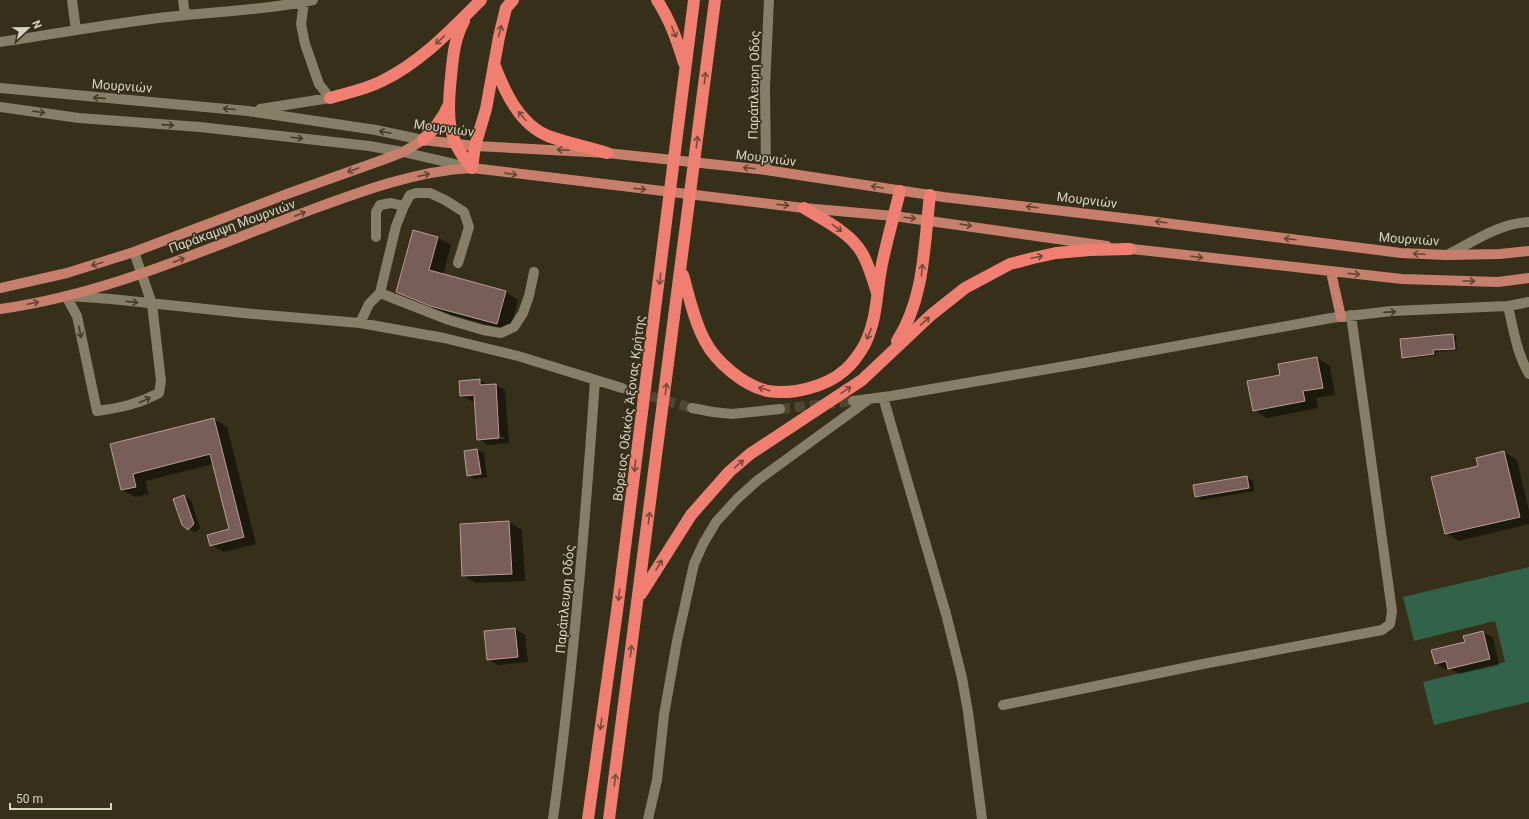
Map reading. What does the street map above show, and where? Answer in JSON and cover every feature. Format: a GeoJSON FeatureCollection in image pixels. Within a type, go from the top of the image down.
{"type":"FeatureCollection","features":[{"type":"Feature","properties":{"kind":"highway"},"geometry":{"type":"LineString","coordinates":[[330,98],[375,83],[404,69],[435,45],[481,0]]}},
{"type":"Feature","properties":{"kind":"highway"},"geometry":{"type":"LineString","coordinates":[[472,168],[475,146],[486,109],[498,37],[506,8],[512,0]]}},
{"type":"Feature","properties":{"kind":"highway"},"geometry":{"type":"LineString","coordinates":[[657,0],[666,14],[675,34],[685,66]]}},
{"type":"Feature","properties":{"kind":"highway","name":"Βόρειος Οδικός Άξονας Κρήτης"},"geometry":{"type":"LineString","coordinates":[[588,819],[616,618],[665,240],[694,0]]}},
{"type":"Feature","properties":{"kind":"highway"},"geometry":{"type":"LineString","coordinates":[[610,819],[686,236],[715,0]]}},
{"type":"Feature","properties":{"kind":"highway"},"geometry":{"type":"LineString","coordinates":[[468,13],[459,32],[454,48],[448,104],[451,132],[461,156],[472,168]]}},
{"type":"Feature","properties":{"kind":"highway"},"geometry":{"type":"LineString","coordinates":[[494,64],[503,86],[512,102],[521,115],[534,128],[548,136],[607,153]]}},
{"type":"Feature","properties":{"kind":"highway"},"geometry":{"type":"LineString","coordinates":[[423,140],[439,122],[448,104]]}},
{"type":"Feature","properties":{"kind":"highway"},"geometry":{"type":"LineString","coordinates":[[681,270],[695,316],[705,341],[720,362],[748,383],[767,390],[789,392],[812,388],[832,379],[844,371],[853,362],[865,344],[874,320],[882,265],[900,191]]}},
{"type":"Feature","properties":{"kind":"highway"},"geometry":{"type":"LineString","coordinates":[[886,356],[904,330],[911,314],[920,283],[930,195]]}},
{"type":"Feature","properties":{"kind":"highway"},"geometry":{"type":"LineString","coordinates":[[804,208],[836,227],[852,241],[861,252],[878,296]]}},
{"type":"Feature","properties":{"kind":"highway"},"geometry":{"type":"LineString","coordinates":[[638,598],[691,514],[729,472],[750,454],[862,380],[931,315],[965,288],[1010,264],[1033,258],[1056,253],[1130,249]]}},
{"type":"Feature","properties":{"kind":"main road","name":"Μουρνιών"},"geometry":{"type":"LineString","coordinates":[[423,140],[475,146],[607,153],[766,170],[930,195],[1401,253],[1447,255],[1500,254],[1529,251]]}},
{"type":"Feature","properties":{"kind":"main road","name":"Παράκαμψη Μουρνιών"},"geometry":{"type":"LineString","coordinates":[[0,288],[67,273],[134,252],[403,152],[423,140]]}},
{"type":"Feature","properties":{"kind":"main road","name":"Παράκαμψη Μουρνιών"},"geometry":{"type":"LineString","coordinates":[[0,309],[66,296],[142,273],[366,190],[448,170],[472,168],[804,208],[894,216],[1130,249],[1331,272],[1402,279],[1451,281],[1498,282],[1529,278]]}},
{"type":"Feature","properties":{"kind":"main road"},"geometry":{"type":"LineString","coordinates":[[1331,272],[1346,316]]}},
{"type":"Feature","properties":{"kind":"street"},"geometry":{"type":"LineString","coordinates":[[72,0],[76,30]]}},
{"type":"Feature","properties":{"kind":"street"},"geometry":{"type":"LineString","coordinates":[[183,0],[185,16]]}},
{"type":"Feature","properties":{"kind":"street","name":"Παράπλευρη Οδός"},"geometry":{"type":"LineString","coordinates":[[766,170],[765,80],[769,0]]}},
{"type":"Feature","properties":{"kind":"street"},"geometry":{"type":"LineString","coordinates":[[0,42],[76,30],[280,3],[308,1],[302,24],[305,44],[319,84],[330,98],[248,111]]}},
{"type":"Feature","properties":{"kind":"street","name":"Μουρνιών"},"geometry":{"type":"LineString","coordinates":[[0,88],[248,111],[376,130],[423,140]]}},
{"type":"Feature","properties":{"kind":"street"},"geometry":{"type":"LineString","coordinates":[[0,107],[79,118],[292,137],[403,152],[472,168]]}},
{"type":"Feature","properties":{"kind":"street"},"geometry":{"type":"LineString","coordinates":[[360,324],[369,304],[380,293],[396,226],[410,195],[416,193],[430,194],[445,200],[464,212],[468,227],[458,263]]}},
{"type":"Feature","properties":{"kind":"street"},"geometry":{"type":"LineString","coordinates":[[376,237],[376,212],[380,205],[391,203],[404,206]]}},
{"type":"Feature","properties":{"kind":"street"},"geometry":{"type":"LineString","coordinates":[[1447,255],[1509,224],[1529,222]]}},
{"type":"Feature","properties":{"kind":"street"},"geometry":{"type":"LineString","coordinates":[[66,296],[77,316],[97,411],[121,408],[144,401],[159,393],[161,381],[152,304],[134,252]]}},
{"type":"Feature","properties":{"kind":"street"},"geometry":{"type":"LineString","coordinates":[[380,293],[449,320],[483,330],[501,333],[514,327],[523,313],[529,296],[534,272]]}},
{"type":"Feature","properties":{"kind":"street"},"geometry":{"type":"LineString","coordinates":[[66,296],[360,324],[444,338],[503,352],[622,388]]}},
{"type":"Feature","properties":{"kind":"street"},"geometry":{"type":"LineString","coordinates":[[854,401],[1083,363],[1346,316],[1392,311],[1508,306],[1529,302]]}},
{"type":"Feature","properties":{"kind":"street"},"geometry":{"type":"LineString","coordinates":[[1508,306],[1522,360],[1529,374]]}},
{"type":"Feature","properties":{"kind":"street"},"geometry":{"type":"LineString","coordinates":[[1003,705],[1195,665],[1382,630],[1390,624],[1392,611],[1346,316]]}},
{"type":"Feature","properties":{"kind":"street","name":"Παράπλευρη Οδός"},"geometry":{"type":"LineString","coordinates":[[554,819],[572,662],[595,380]]}},
{"type":"Feature","properties":{"kind":"street"},"geometry":{"type":"LineString","coordinates":[[883,397],[946,614],[962,678],[982,819]]}},
{"type":"Feature","properties":{"kind":"street"},"geometry":{"type":"LineString","coordinates":[[648,819],[657,780],[664,715],[676,641],[694,564],[703,544],[716,522],[737,499],[758,480],[868,399]]}},
{"type":"Feature","properties":{"kind":"street"},"geometry":{"type":"LineString","coordinates":[[692,408],[732,414],[780,409]]}},
{"type":"Feature","properties":{"kind":"green space"},"geometry":{"type":"Polygon","coordinates":[[[1529,567],[1529,702],[1434,725],[1423,682],[1505,662],[1495,621],[1414,641],[1403,597],[1529,567]]]}},
{"type":"Feature","properties":{"kind":"building"},"geometry":{"type":"Polygon","coordinates":[[[413,230],[438,237],[429,270],[506,291],[497,324],[430,306],[396,292],[413,230]]]}},
{"type":"Feature","properties":{"kind":"building"},"geometry":{"type":"Polygon","coordinates":[[[1453,334],[1455,349],[1433,350],[1434,354],[1402,358],[1400,339],[1453,334]]]}},
{"type":"Feature","properties":{"kind":"building"},"geometry":{"type":"Polygon","coordinates":[[[1317,357],[1323,388],[1303,391],[1305,401],[1253,411],[1247,381],[1280,375],[1278,364],[1317,357]]]}},
{"type":"Feature","properties":{"kind":"building"},"geometry":{"type":"Polygon","coordinates":[[[480,379],[480,385],[496,384],[499,438],[477,440],[474,395],[460,396],[459,381],[480,379]]]}},
{"type":"Feature","properties":{"kind":"building"},"geometry":{"type":"Polygon","coordinates":[[[214,418],[244,537],[210,546],[207,535],[229,529],[210,454],[133,474],[136,487],[121,490],[110,444],[214,418]]]}},
{"type":"Feature","properties":{"kind":"building"},"geometry":{"type":"Polygon","coordinates":[[[477,449],[481,474],[467,476],[464,451],[477,449]]]}},
{"type":"Feature","properties":{"kind":"building"},"geometry":{"type":"Polygon","coordinates":[[[1504,451],[1520,517],[1445,534],[1431,477],[1478,466],[1476,458],[1504,451]]]}},
{"type":"Feature","properties":{"kind":"building"},"geometry":{"type":"Polygon","coordinates":[[[1247,476],[1249,488],[1195,497],[1193,485],[1247,476]]]}},
{"type":"Feature","properties":{"kind":"building"},"geometry":{"type":"Polygon","coordinates":[[[184,495],[194,524],[188,530],[182,525],[173,499],[184,495]]]}},
{"type":"Feature","properties":{"kind":"building"},"geometry":{"type":"Polygon","coordinates":[[[509,521],[512,574],[462,576],[460,524],[509,521]]]}},
{"type":"Feature","properties":{"kind":"building"},"geometry":{"type":"Polygon","coordinates":[[[515,628],[518,657],[487,660],[484,631],[515,628]]]}},
{"type":"Feature","properties":{"kind":"building"},"geometry":{"type":"Polygon","coordinates":[[[1483,631],[1490,659],[1448,669],[1446,661],[1435,664],[1431,650],[1465,642],[1463,636],[1483,631]]]}},
{"type":"Feature","properties":{"kind":"tunnel"},"geometry":{"type":"LineString","coordinates":[[622,388],[692,408]]}},
{"type":"Feature","properties":{"kind":"tunnel"},"geometry":{"type":"LineString","coordinates":[[780,409],[853,401]]}}]}
